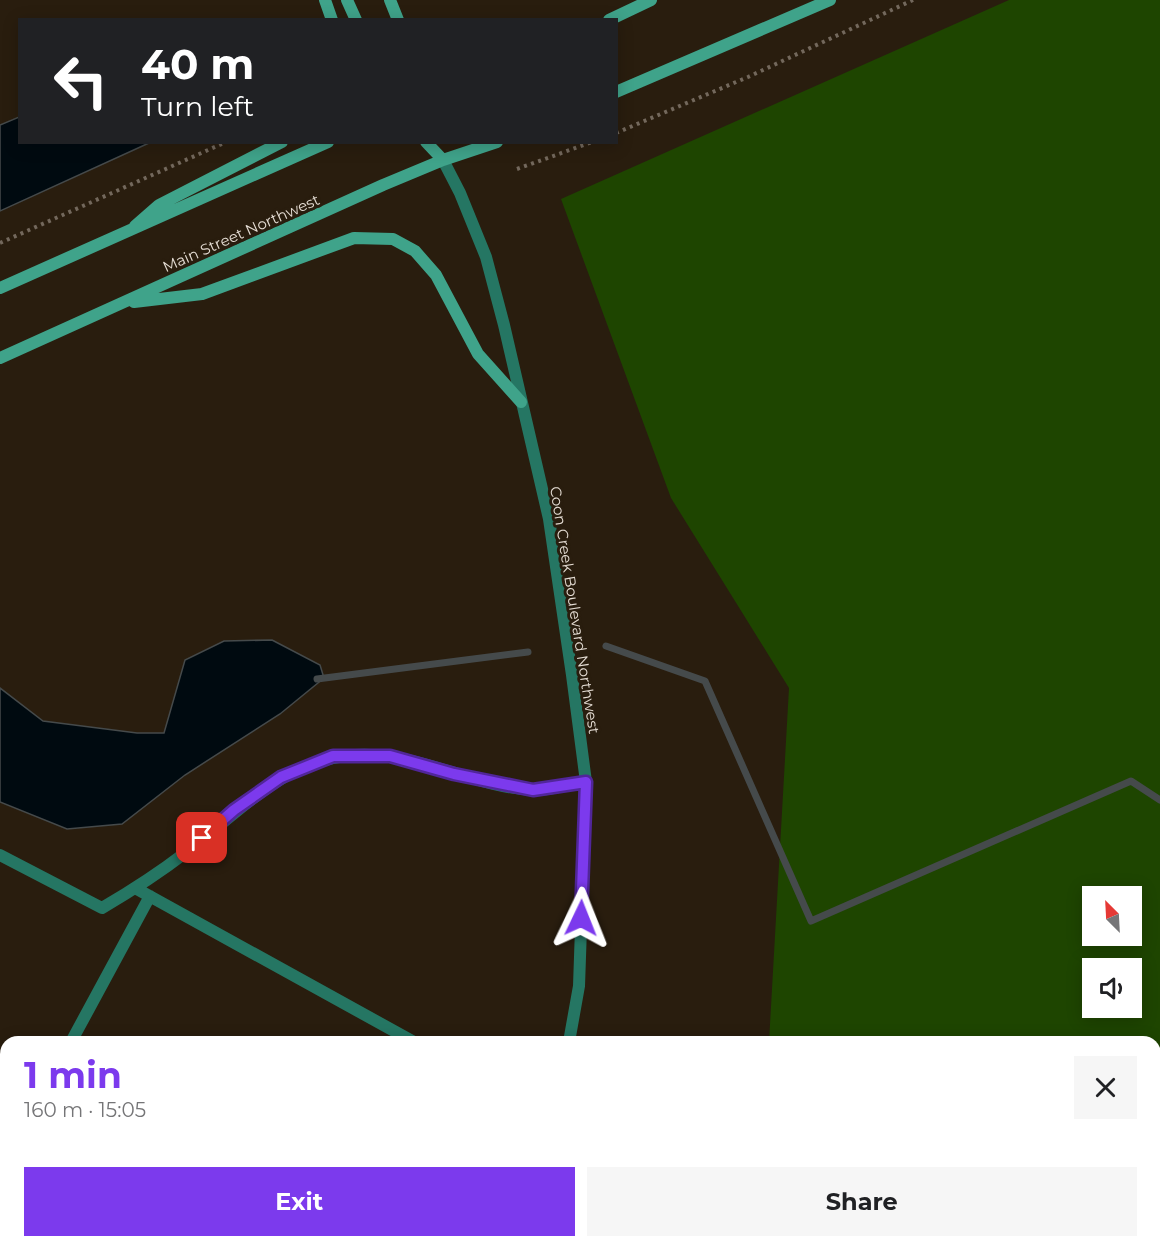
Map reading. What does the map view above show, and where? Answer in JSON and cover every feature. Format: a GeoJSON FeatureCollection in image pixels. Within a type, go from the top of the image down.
{"type":"FeatureCollection","features":[{"type":"Feature","properties":{"kind":"main road"},"geometry":{"type":"LineString","coordinates":[[325,0],[331,18]]}},
{"type":"Feature","properties":{"kind":"main road"},"geometry":{"type":"LineString","coordinates":[[347,0],[355,18]]}},
{"type":"Feature","properties":{"kind":"main road"},"geometry":{"type":"LineString","coordinates":[[390,0],[397,18]]}},
{"type":"Feature","properties":{"kind":"main road"},"geometry":{"type":"LineString","coordinates":[[613,18],[651,0]]}},
{"type":"Feature","properties":{"kind":"main road"},"geometry":{"type":"LineString","coordinates":[[618,91],[830,0]]}},
{"type":"Feature","properties":{"kind":"main road"},"geometry":{"type":"LineString","coordinates":[[126,234],[159,205],[278,144]]}},
{"type":"Feature","properties":{"kind":"main road"},"geometry":{"type":"LineString","coordinates":[[0,288],[126,234],[324,144]]}},
{"type":"Feature","properties":{"kind":"main road"},"geometry":{"type":"LineString","coordinates":[[428,144],[443,160]]}},
{"type":"Feature","properties":{"kind":"main road"},"geometry":{"type":"LineString","coordinates":[[440,144],[443,160]]}},
{"type":"Feature","properties":{"kind":"main road","name":"Main Street Northwest"},"geometry":{"type":"LineString","coordinates":[[0,358],[443,160],[491,144]]}},
{"type":"Feature","properties":{"kind":"main road"},"geometry":{"type":"LineString","coordinates":[[121,303],[202,294],[354,238],[393,239],[415,251],[436,275],[478,354],[521,402]]}},
{"type":"Feature","properties":{"kind":"street","name":"Coon Creek Boulevard Northwest"},"geometry":{"type":"LineString","coordinates":[[443,160],[460,193],[486,258],[549,519],[586,782],[579,986],[570,1036]]}},
{"type":"Feature","properties":{"kind":"street"},"geometry":{"type":"LineString","coordinates":[[0,855],[102,908],[186,852],[234,810],[281,777],[333,756],[390,756],[454,774],[533,790],[586,782]]}},
{"type":"Feature","properties":{"kind":"street"},"geometry":{"type":"LineString","coordinates":[[135,888],[403,1036]]}},
{"type":"Feature","properties":{"kind":"street"},"geometry":{"type":"LineString","coordinates":[[74,1036],[150,896]]}},
{"type":"Feature","properties":{"kind":"path"},"geometry":{"type":"LineString","coordinates":[[618,132],[748,77],[913,0]]}},
{"type":"Feature","properties":{"kind":"path"},"geometry":{"type":"LineString","coordinates":[[0,243],[222,144]]}},
{"type":"Feature","properties":{"kind":"path"},"geometry":{"type":"LineString","coordinates":[[517,169],[586,144]]}},
{"type":"Feature","properties":{"kind":"green space"},"geometry":{"type":"Polygon","coordinates":[[[1009,0],[1160,0],[1160,1036],[769,1036],[789,688],[671,498],[561,199],[1009,0]]]}},
{"type":"Feature","properties":{"kind":"shaded area"},"geometry":{"type":"Polygon","coordinates":[[[18,117],[18,144],[147,144],[0,211],[0,125],[18,117]]]}},
{"type":"Feature","properties":{"kind":"shaded area"},"geometry":{"type":"Polygon","coordinates":[[[272,640],[320,665],[324,678],[280,714],[185,775],[122,824],[67,829],[0,802],[0,688],[43,721],[137,733],[164,733],[185,660],[224,641],[272,640]]]}},
{"type":"Feature","properties":{"kind":"waterway"},"geometry":{"type":"LineString","coordinates":[[606,646],[705,681],[811,921],[1131,781],[1160,800]]}},
{"type":"Feature","properties":{"kind":"waterway"},"geometry":{"type":"LineString","coordinates":[[317,679],[528,652]]}},
{"type":"Feature","properties":{"kind":"route"},"geometry":{"type":"LineString","coordinates":[[202,838],[234,810],[281,777],[333,756],[390,756],[454,774],[533,790],[586,782],[581,918]]}}]}
